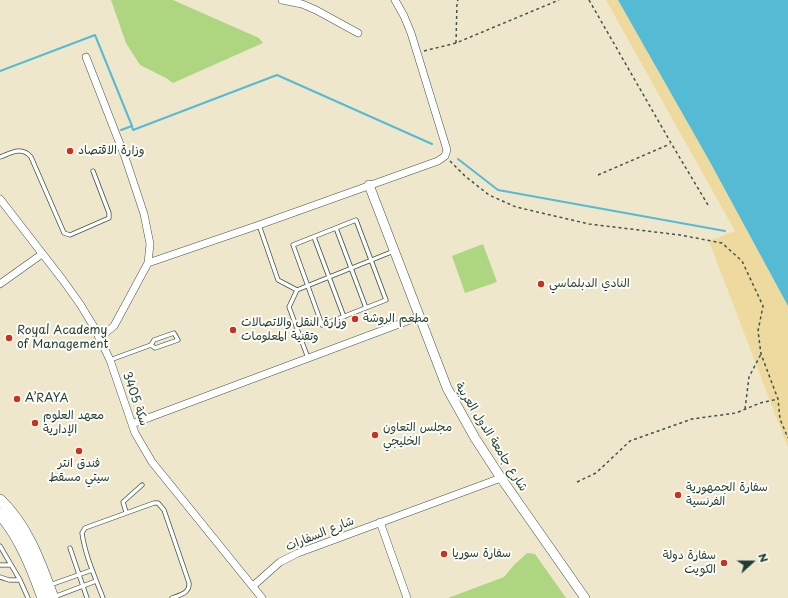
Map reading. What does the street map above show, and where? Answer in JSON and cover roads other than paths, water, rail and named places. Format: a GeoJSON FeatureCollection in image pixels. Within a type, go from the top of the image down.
{"type":"FeatureCollection","features":[{"type":"Feature","properties":{"kind":"main road"},"geometry":{"type":"LineString","coordinates":[[0,500],[15,517],[33,546],[49,586],[50,598]]}},
{"type":"Feature","properties":{"kind":"main road"},"geometry":{"type":"LineString","coordinates":[[0,514],[16,536],[50,598]]}},
{"type":"Feature","properties":{"kind":"street"},"geometry":{"type":"LineString","coordinates":[[282,0],[302,4],[316,10],[358,33]]}},
{"type":"Feature","properties":{"kind":"street"},"geometry":{"type":"LineString","coordinates":[[148,263],[438,161],[445,156],[447,150],[416,53],[404,16],[395,0]]}},
{"type":"Feature","properties":{"kind":"street"},"geometry":{"type":"LineString","coordinates":[[86,57],[125,157],[144,214],[150,244],[148,263],[114,326],[99,338]]}},
{"type":"Feature","properties":{"kind":"street","name":"شارع جامعة الدول العربية"},"geometry":{"type":"LineString","coordinates":[[369,185],[418,317],[447,388],[463,418],[501,478],[585,598]]}},
{"type":"Feature","properties":{"kind":"street","name":"سكة 3405"},"geometry":{"type":"LineString","coordinates":[[0,199],[80,304],[110,360],[135,433],[152,462],[262,598]]}},
{"type":"Feature","properties":{"kind":"street"},"geometry":{"type":"LineString","coordinates":[[0,284],[42,254]]}},
{"type":"Feature","properties":{"kind":"street"},"geometry":{"type":"LineString","coordinates":[[132,424],[418,317]]}},
{"type":"Feature","properties":{"kind":"street","name":"شارع السفارات"},"geometry":{"type":"LineString","coordinates":[[253,586],[280,562],[298,553],[501,478]]}},
{"type":"Feature","properties":{"kind":"street"},"geometry":{"type":"LineString","coordinates":[[380,522],[406,595],[398,598]]}},
{"type":"Feature","properties":{"kind":"lane"},"geometry":{"type":"LineString","coordinates":[[0,157],[19,150],[27,152],[31,157],[64,233],[70,235],[109,218],[109,213],[93,171]]}},
{"type":"Feature","properties":{"kind":"lane"},"geometry":{"type":"LineString","coordinates":[[356,220],[386,300],[322,325],[293,245],[314,236],[356,220]]}},
{"type":"Feature","properties":{"kind":"lane"},"geometry":{"type":"LineString","coordinates":[[259,225],[278,280],[297,290]]}},
{"type":"Feature","properties":{"kind":"lane"},"geometry":{"type":"LineString","coordinates":[[336,228],[366,308]]}},
{"type":"Feature","properties":{"kind":"lane"},"geometry":{"type":"LineString","coordinates":[[314,236],[344,317]]}},
{"type":"Feature","properties":{"kind":"lane"},"geometry":{"type":"LineString","coordinates":[[308,358],[289,307],[297,290],[394,252]]}},
{"type":"Feature","properties":{"kind":"lane"},"geometry":{"type":"LineString","coordinates":[[110,360],[151,345],[154,340],[174,333],[178,340],[155,348],[151,345]]}},
{"type":"Feature","properties":{"kind":"lane"},"geometry":{"type":"LineString","coordinates":[[126,512],[123,502],[142,484]]}},
{"type":"Feature","properties":{"kind":"lane"},"geometry":{"type":"LineString","coordinates":[[103,598],[92,570],[82,533],[85,528],[126,512],[158,502],[164,510],[189,588],[184,593],[172,598]]}},
{"type":"Feature","properties":{"kind":"lane"},"geometry":{"type":"LineString","coordinates":[[0,546],[3,556],[11,565],[20,580],[28,598]]}},
{"type":"Feature","properties":{"kind":"lane"},"geometry":{"type":"LineString","coordinates":[[70,548],[87,598]]}},
{"type":"Feature","properties":{"kind":"lane"},"geometry":{"type":"LineString","coordinates":[[0,565],[11,565]]}},
{"type":"Feature","properties":{"kind":"lane"},"geometry":{"type":"LineString","coordinates":[[49,586],[92,570]]}},
{"type":"Feature","properties":{"kind":"lane"},"geometry":{"type":"LineString","coordinates":[[0,577],[13,581],[20,580]]}},
{"type":"Feature","properties":{"kind":"lane"},"geometry":{"type":"LineString","coordinates":[[50,598],[96,581]]}},
{"type":"Feature","properties":{"kind":"water"},"geometry":{"type":"Polygon","coordinates":[[[618,0],[788,0],[788,306],[710,162],[618,0]]]}},
{"type":"Feature","properties":{"kind":"waterway"},"geometry":{"type":"LineString","coordinates":[[0,71],[95,35],[132,126]]}},
{"type":"Feature","properties":{"kind":"waterway"},"geometry":{"type":"LineString","coordinates":[[121,130],[132,126],[133,130],[277,75],[432,144]]}},
{"type":"Feature","properties":{"kind":"waterway"},"geometry":{"type":"LineString","coordinates":[[458,159],[498,190],[725,231]]}},
{"type":"Feature","properties":{"kind":"place","name":"وزارة الاقتصاد"},"geometry":{"type":"Point","coordinates":[70,151]}},
{"type":"Feature","properties":{"kind":"place","name":"النادي الدبلماسي"},"geometry":{"type":"Point","coordinates":[541,284]}},
{"type":"Feature","properties":{"kind":"place","name":"مطعم الروشة"},"geometry":{"type":"Point","coordinates":[355,319]}},
{"type":"Feature","properties":{"kind":"place","name":"وزارة النقل والاتصالات وتقنية المعلومات"},"geometry":{"type":"Point","coordinates":[233,330]}},
{"type":"Feature","properties":{"kind":"place","name":"Royal Academy of Management"},"geometry":{"type":"Point","coordinates":[9,338]}},
{"type":"Feature","properties":{"kind":"place","name":"A’RAYA"},"geometry":{"type":"Point","coordinates":[17,399]}},
{"type":"Feature","properties":{"kind":"place","name":"معهد العلوم الإدارية"},"geometry":{"type":"Point","coordinates":[35,423]}},
{"type":"Feature","properties":{"kind":"place","name":"مجلس التعاون الخليجي"},"geometry":{"type":"Point","coordinates":[375,435]}},
{"type":"Feature","properties":{"kind":"place","name":"فندق انتر سيتي مسقط"},"geometry":{"type":"Point","coordinates":[79,451]}},
{"type":"Feature","properties":{"kind":"place","name":"سفارة الجمهورية الفرنسية"},"geometry":{"type":"Point","coordinates":[678,495]}},
{"type":"Feature","properties":{"kind":"place","name":"سفارة سوريا"},"geometry":{"type":"Point","coordinates":[444,554]}},
{"type":"Feature","properties":{"kind":"place","name":"سفارة دولة الكويت"},"geometry":{"type":"Point","coordinates":[724,563]}}]}
